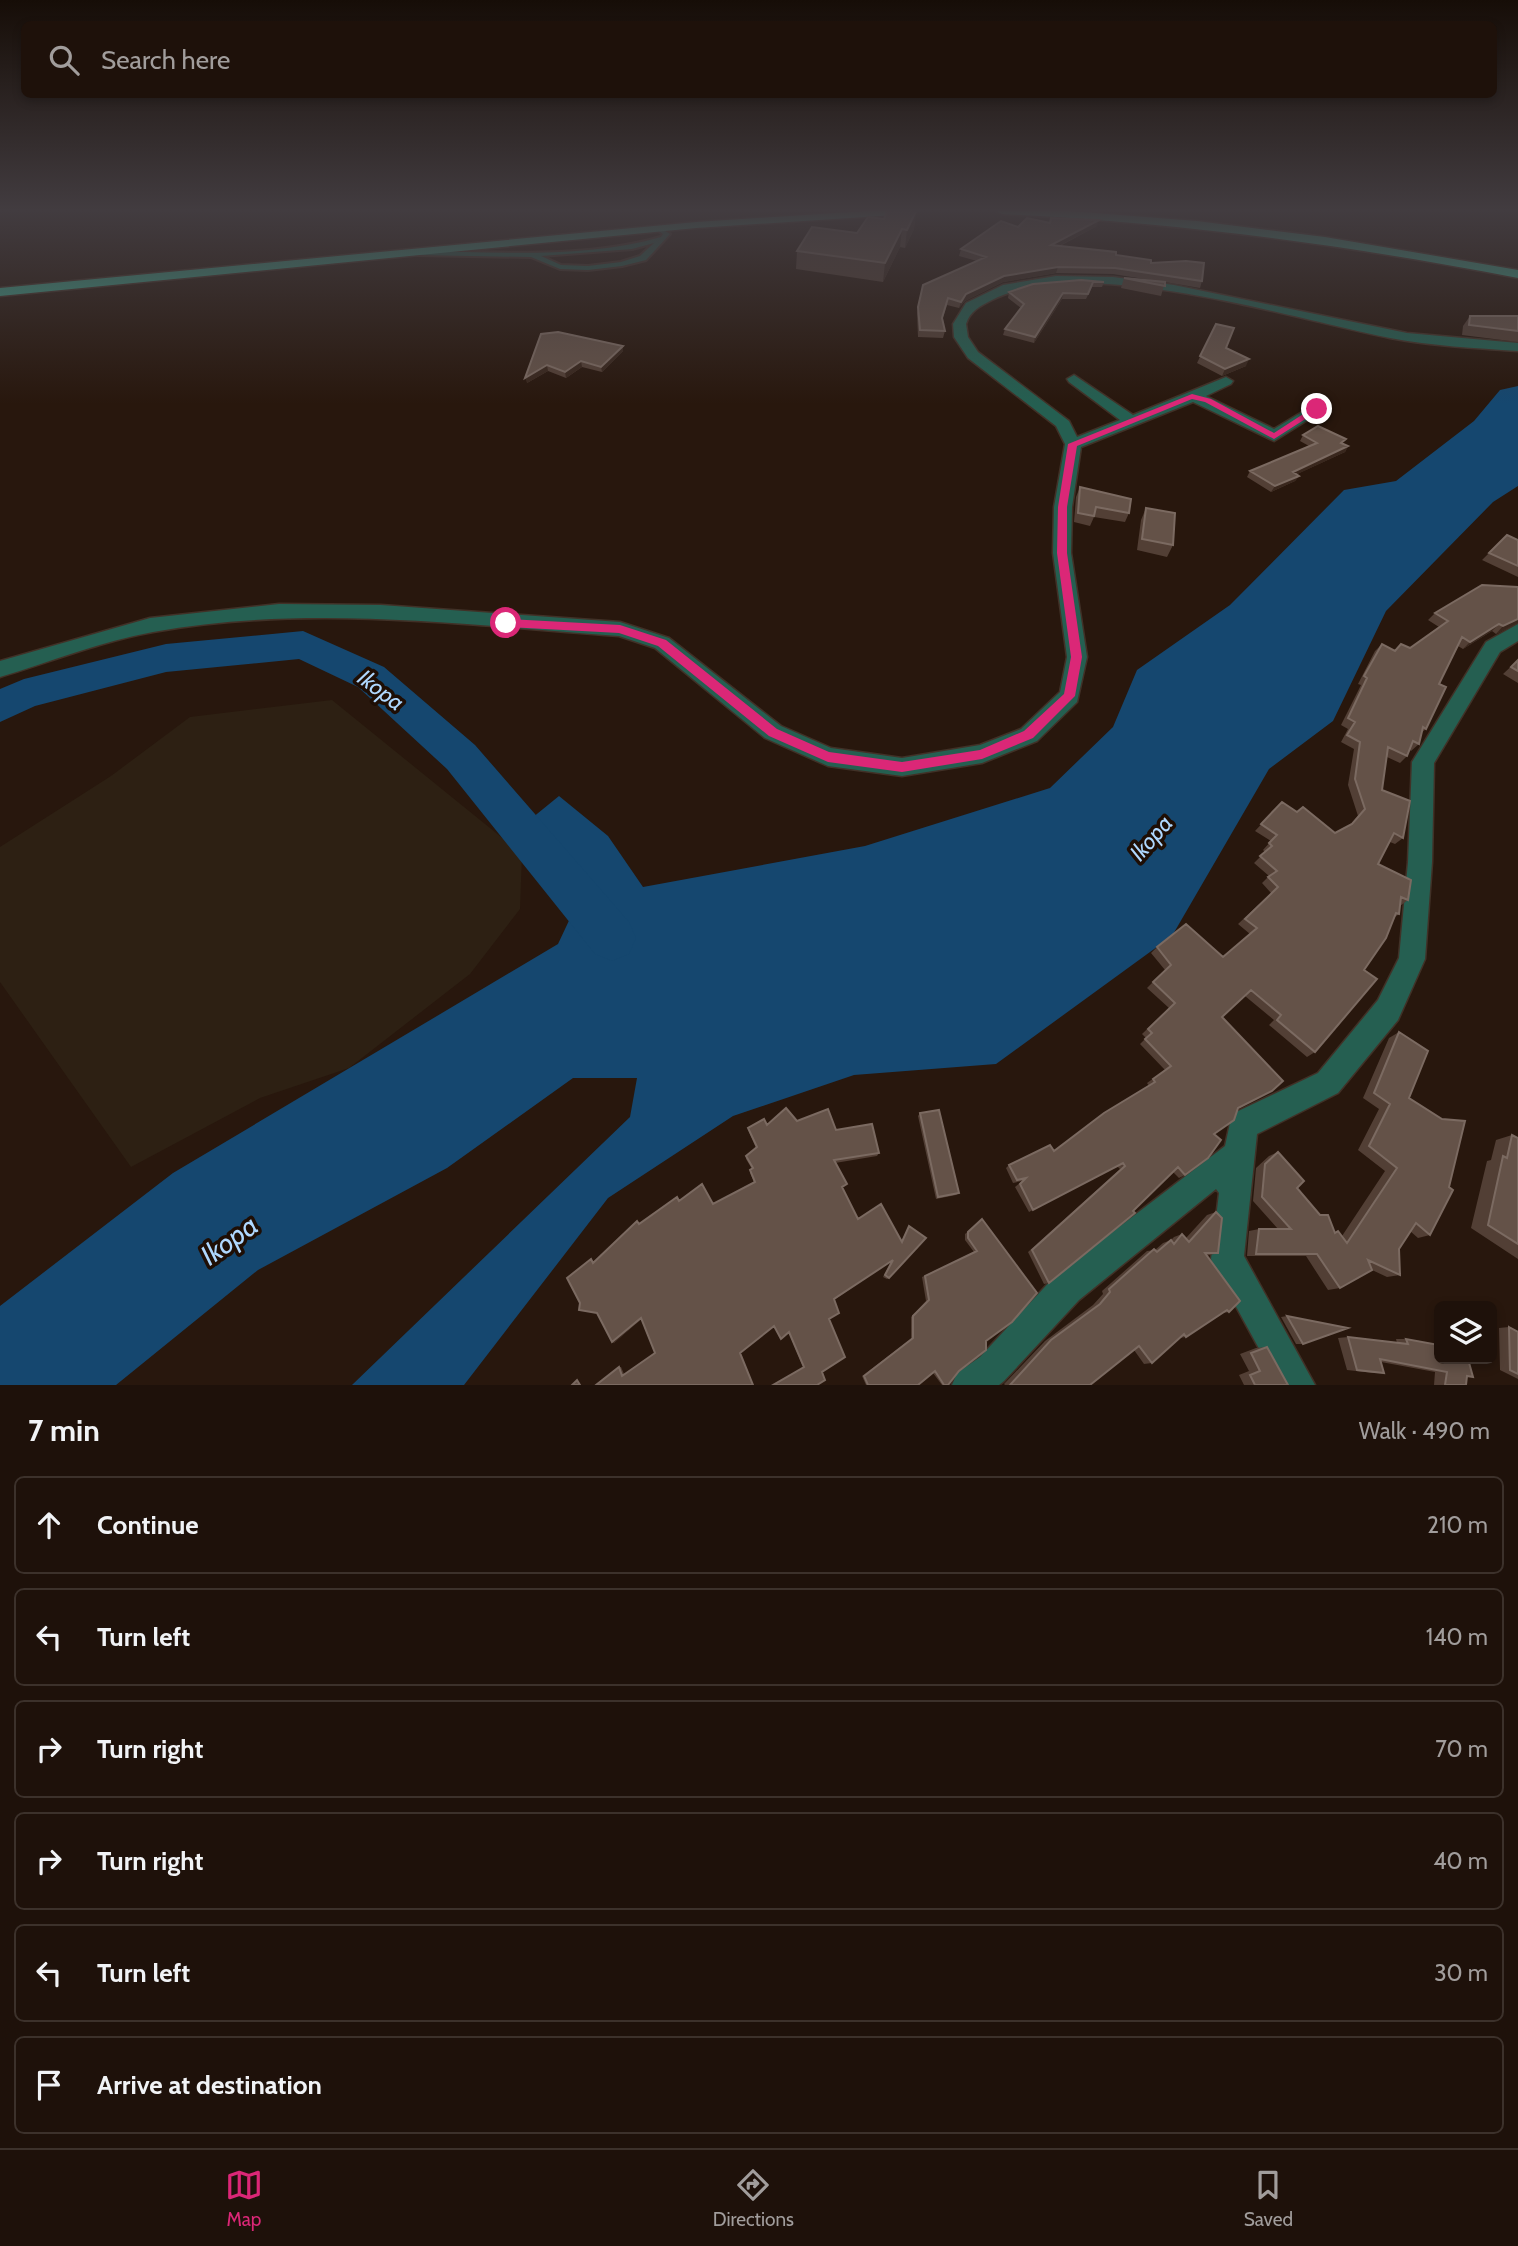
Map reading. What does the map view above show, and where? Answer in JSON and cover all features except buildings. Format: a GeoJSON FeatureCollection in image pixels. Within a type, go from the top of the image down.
{"type":"FeatureCollection","features":[{"type":"Feature","properties":{"kind":"main road"},"geometry":{"type":"LineString","coordinates":[[0,292],[171,276]]}},
{"type":"Feature","properties":{"kind":"street"},"geometry":{"type":"LineString","coordinates":[[0,669],[150,625],[204,617],[279,611],[357,611],[620,629],[662,643],[773,732],[828,757],[902,767],[982,754],[1029,735],[1070,696],[1077,657],[1062,553],[1063,507],[1073,444],[1063,424],[973,355],[965,345],[959,336],[958,324],[963,313],[975,303],[1002,289],[1034,281],[1089,278],[1211,295],[1441,342],[1518,347]]}},
{"type":"Feature","properties":{"kind":"street"},"geometry":{"type":"LineString","coordinates":[[1074,379],[1132,421]]}},
{"type":"Feature","properties":{"kind":"street"},"geometry":{"type":"LineString","coordinates":[[1073,444],[1226,381]]}},
{"type":"Feature","properties":{"kind":"street"},"geometry":{"type":"LineString","coordinates":[[1192,397],[1208,401],[1274,436],[1317,409]]}},
{"type":"Feature","properties":{"kind":"street"},"geometry":{"type":"LineString","coordinates":[[1227,1259],[1243,1125],[1328,1083],[1388,1010],[1412,959],[1420,862],[1423,762],[1493,647],[1518,631]]}},
{"type":"Feature","properties":{"kind":"street"},"geometry":{"type":"LineString","coordinates":[[969,1385],[992,1369],[1067,1288],[1228,1160],[1227,1259],[1298,1385]]}},
{"type":"Feature","properties":{"kind":"shaded area"},"geometry":{"type":"Polygon","coordinates":[[[332,700],[522,854],[520,909],[470,974],[349,1068],[260,1098],[131,1167],[0,982],[0,847],[111,776],[190,717],[332,700]]]}},
{"type":"Feature","properties":{"kind":"water"},"geometry":{"type":"Polygon","coordinates":[[[1518,386],[1518,486],[1493,502],[1386,611],[1333,721],[1269,769],[1172,936],[996,1064],[854,1075],[733,1116],[608,1198],[464,1385],[352,1385],[630,1117],[637,1078],[573,1078],[447,1168],[258,1270],[116,1385],[0,1385],[0,1306],[173,1173],[558,944],[589,878],[532,818],[559,796],[608,836],[643,887],[865,846],[1050,788],[1113,727],[1137,670],[1230,605],[1344,490],[1396,481],[1474,421],[1500,390],[1518,386]]]}},
{"type":"Feature","properties":{"kind":"waterway","name":"Ikopa"},"geometry":{"type":"LineString","coordinates":[[0,707],[24,694],[166,658],[303,645],[371,677],[461,757],[612,938]]}},
{"type":"Feature","properties":{"kind":"route"},"geometry":{"type":"LineString","coordinates":[[506,623],[620,629],[662,643],[773,732],[828,757],[902,767],[982,754],[1029,735],[1070,696],[1077,657],[1062,553],[1063,507],[1073,444],[1192,397],[1208,401],[1274,436],[1317,409]]}}]}
